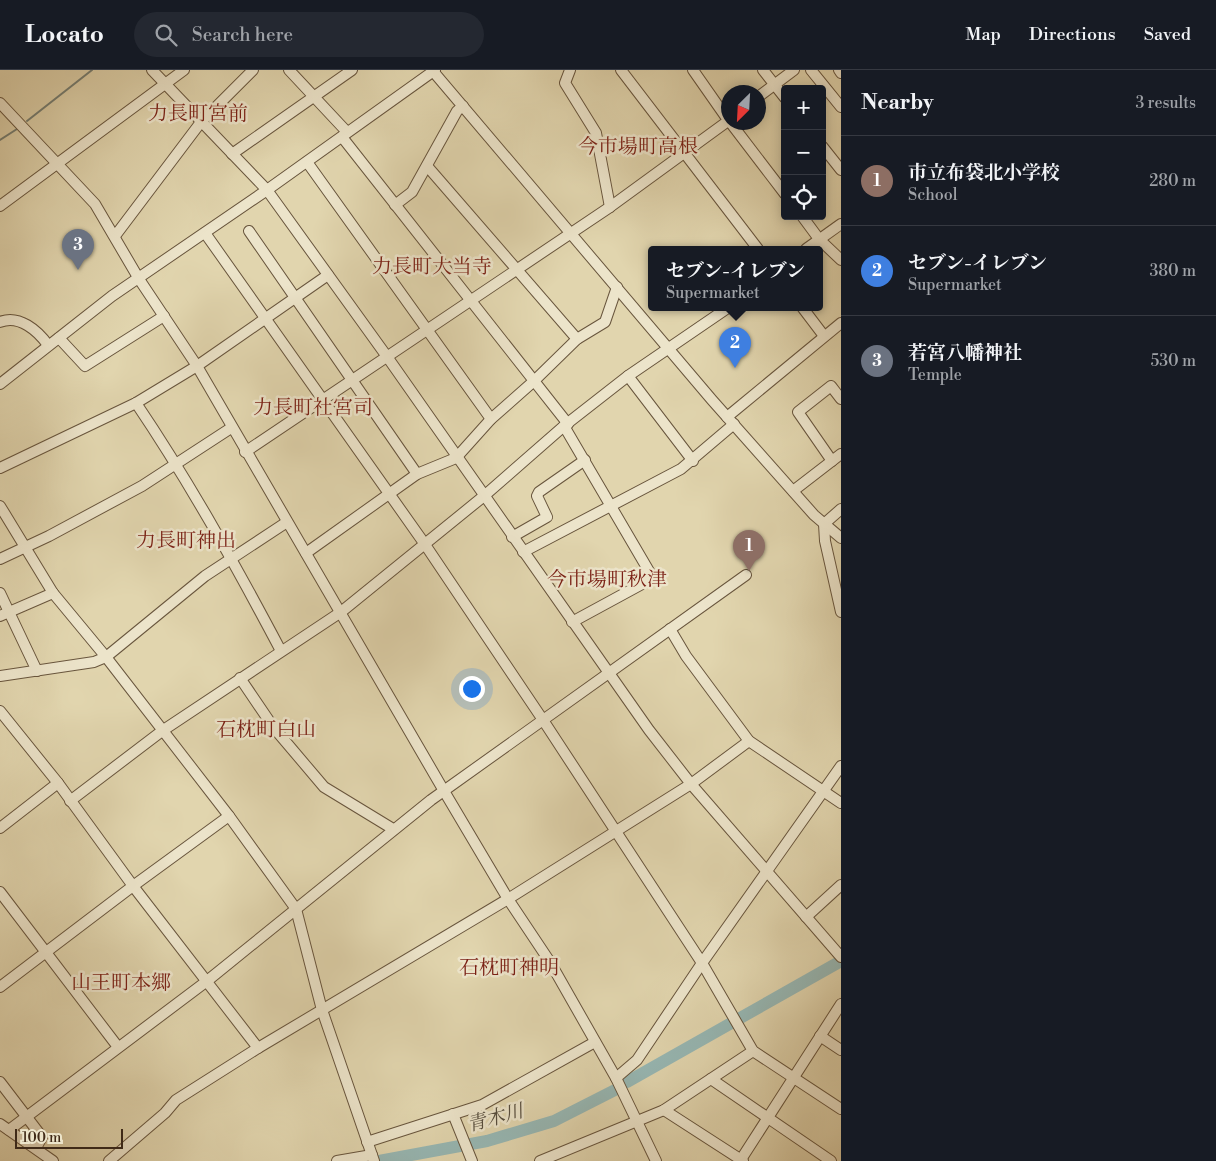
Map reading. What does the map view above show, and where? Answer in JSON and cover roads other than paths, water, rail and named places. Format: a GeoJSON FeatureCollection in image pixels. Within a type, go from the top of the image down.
{"type":"FeatureCollection","features":[{"type":"Feature","properties":{"kind":"street"},"geometry":{"type":"LineString","coordinates":[[152,70],[267,190],[387,357],[456,458],[649,730],[691,784],[841,957]]}},
{"type":"Feature","properties":{"kind":"street"},"geometry":{"type":"LineString","coordinates":[[0,206],[184,70]]}},
{"type":"Feature","properties":{"kind":"street"},"geometry":{"type":"LineString","coordinates":[[115,236],[201,122],[253,70]]}},
{"type":"Feature","properties":{"kind":"street"},"geometry":{"type":"LineString","coordinates":[[288,70],[345,135],[395,205],[566,425],[652,578],[572,622]]}},
{"type":"Feature","properties":{"kind":"street"},"geometry":{"type":"LineString","coordinates":[[232,154],[352,70]]}},
{"type":"Feature","properties":{"kind":"street"},"geometry":{"type":"LineString","coordinates":[[0,384],[112,296],[307,162],[434,70],[731,421],[793,492],[824,524],[841,538]]}},
{"type":"Feature","properties":{"kind":"street"},"geometry":{"type":"LineString","coordinates":[[570,70],[564,84],[596,133],[610,207]]}},
{"type":"Feature","properties":{"kind":"street"},"geometry":{"type":"LineString","coordinates":[[620,70],[756,246]]}},
{"type":"Feature","properties":{"kind":"street"},"geometry":{"type":"LineString","coordinates":[[693,70],[721,110]]}},
{"type":"Feature","properties":{"kind":"street"},"geometry":{"type":"LineString","coordinates":[[763,70],[781,93]]}},
{"type":"Feature","properties":{"kind":"street"},"geometry":{"type":"LineString","coordinates":[[766,91],[794,70]]}},
{"type":"Feature","properties":{"kind":"street"},"geometry":{"type":"LineString","coordinates":[[811,70],[841,108]]}},
{"type":"Feature","properties":{"kind":"street"},"geometry":{"type":"LineString","coordinates":[[395,205],[412,192],[456,111],[463,106]]}},
{"type":"Feature","properties":{"kind":"street"},"geometry":{"type":"LineString","coordinates":[[1,107],[58,163],[95,204],[139,279],[197,366],[231,428],[341,612],[444,791],[508,899],[550,962],[616,1078],[656,1161]]}},
{"type":"Feature","properties":{"kind":"street"},"geometry":{"type":"LineString","coordinates":[[245,452],[571,234],[721,127]]}},
{"type":"Feature","properties":{"kind":"street"},"geometry":{"type":"LineString","coordinates":[[736,130],[781,189]]}},
{"type":"Feature","properties":{"kind":"street"},"geometry":{"type":"LineString","coordinates":[[826,151],[841,170]]}},
{"type":"Feature","properties":{"kind":"street"},"geometry":{"type":"LineString","coordinates":[[307,162],[426,332],[491,419]]}},
{"type":"Feature","properties":{"kind":"street"},"geometry":{"type":"LineString","coordinates":[[427,166],[577,339]]}},
{"type":"Feature","properties":{"kind":"street"},"geometry":{"type":"LineString","coordinates":[[805,220],[819,239],[841,260]]}},
{"type":"Feature","properties":{"kind":"street"},"geometry":{"type":"LineString","coordinates":[[810,246],[841,224]]}},
{"type":"Feature","properties":{"kind":"street"},"geometry":{"type":"LineString","coordinates":[[249,231],[417,474]]}},
{"type":"Feature","properties":{"kind":"street"},"geometry":{"type":"LineString","coordinates":[[204,233],[424,543],[702,963],[753,1051],[841,1109]]}},
{"type":"Feature","properties":{"kind":"street"},"geometry":{"type":"LineString","coordinates":[[0,468],[136,403],[197,366],[328,275]]}},
{"type":"Feature","properties":{"kind":"street"},"geometry":{"type":"LineString","coordinates":[[306,554],[417,474],[429,467],[456,458],[491,419],[534,382],[577,339],[605,322],[617,288]]}},
{"type":"Feature","properties":{"kind":"street"},"geometry":{"type":"LineString","coordinates":[[70,801],[162,731],[341,612],[484,496],[566,425],[628,376],[723,311]]}},
{"type":"Feature","properties":{"kind":"street"},"geometry":{"type":"LineString","coordinates":[[805,311],[824,336]]}},
{"type":"Feature","properties":{"kind":"street"},"geometry":{"type":"LineString","coordinates":[[59,338],[85,366],[164,316]]}},
{"type":"Feature","properties":{"kind":"street"},"geometry":{"type":"LineString","coordinates":[[0,322],[12,319],[22,323],[33,329],[48,345]]}},
{"type":"Feature","properties":{"kind":"street"},"geometry":{"type":"LineString","coordinates":[[523,552],[612,507],[693,461],[731,421],[824,336],[841,323]]}},
{"type":"Feature","properties":{"kind":"street"},"geometry":{"type":"LineString","coordinates":[[628,376],[693,461]]}},
{"type":"Feature","properties":{"kind":"street"},"geometry":{"type":"LineString","coordinates":[[832,461],[798,412],[831,386],[841,399]]}},
{"type":"Feature","properties":{"kind":"street"},"geometry":{"type":"LineString","coordinates":[[136,403],[176,462],[231,557],[281,651]]}},
{"type":"Feature","properties":{"kind":"street"},"geometry":{"type":"LineString","coordinates":[[0,559],[142,486],[176,462],[231,428]]}},
{"type":"Feature","properties":{"kind":"street"},"geometry":{"type":"LineString","coordinates":[[793,492],[841,454]]}},
{"type":"Feature","properties":{"kind":"street"},"geometry":{"type":"LineString","coordinates":[[512,537],[547,517],[537,496],[539,492],[585,460]]}},
{"type":"Feature","properties":{"kind":"street"},"geometry":{"type":"LineString","coordinates":[[0,506],[53,593],[106,657],[229,816],[296,909],[322,1010],[373,1159],[337,1161]]}},
{"type":"Feature","properties":{"kind":"street"},"geometry":{"type":"LineString","coordinates":[[824,524],[841,509]]}},
{"type":"Feature","properties":{"kind":"street"},"geometry":{"type":"LineString","coordinates":[[0,676],[94,662],[106,657],[136,631],[231,557],[287,522]]}},
{"type":"Feature","properties":{"kind":"street"},"geometry":{"type":"LineString","coordinates":[[824,524],[825,541],[841,612]]}},
{"type":"Feature","properties":{"kind":"street"},"geometry":{"type":"LineString","coordinates":[[9,1130],[206,981],[393,829],[746,575]]}},
{"type":"Feature","properties":{"kind":"street"},"geometry":{"type":"LineString","coordinates":[[0,593],[37,671]]}},
{"type":"Feature","properties":{"kind":"street"},"geometry":{"type":"LineString","coordinates":[[0,616],[53,593]]}},
{"type":"Feature","properties":{"kind":"street"},"geometry":{"type":"LineString","coordinates":[[670,629],[686,656],[749,741],[841,803]]}},
{"type":"Feature","properties":{"kind":"street"},"geometry":{"type":"LineString","coordinates":[[240,678],[274,728],[324,787],[393,829]]}},
{"type":"Feature","properties":{"kind":"street"},"geometry":{"type":"LineString","coordinates":[[0,711],[58,783],[133,886],[258,1048]]}},
{"type":"Feature","properties":{"kind":"street"},"geometry":{"type":"LineString","coordinates":[[109,1161],[165,1113],[176,1100],[258,1048],[508,899],[691,784],[749,741]]}},
{"type":"Feature","properties":{"kind":"street"},"geometry":{"type":"LineString","coordinates":[[616,1078],[637,1060],[702,963],[841,766]]}},
{"type":"Feature","properties":{"kind":"street"},"geometry":{"type":"LineString","coordinates":[[0,828],[58,783]]}},
{"type":"Feature","properties":{"kind":"street"},"geometry":{"type":"LineString","coordinates":[[0,987],[229,816]]}},
{"type":"Feature","properties":{"kind":"street"},"geometry":{"type":"LineString","coordinates":[[806,917],[841,885]]}},
{"type":"Feature","properties":{"kind":"street"},"geometry":{"type":"LineString","coordinates":[[0,892],[118,1047]]}},
{"type":"Feature","properties":{"kind":"street"},"geometry":{"type":"LineString","coordinates":[[664,1110],[741,1161],[841,1004]]}},
{"type":"Feature","properties":{"kind":"street"},"geometry":{"type":"LineString","coordinates":[[820,1036],[841,1050]]}},
{"type":"Feature","properties":{"kind":"street"},"geometry":{"type":"LineString","coordinates":[[367,1142],[482,1105],[595,1042]]}},
{"type":"Feature","properties":{"kind":"street"},"geometry":{"type":"LineString","coordinates":[[540,1161],[551,1159],[664,1110],[753,1051]]}},
{"type":"Feature","properties":{"kind":"street"},"geometry":{"type":"LineString","coordinates":[[711,1078],[832,1161]]}},
{"type":"Feature","properties":{"kind":"street"},"geometry":{"type":"LineString","coordinates":[[0,1082],[28,1116],[42,1137],[36,1148]]}},
{"type":"Feature","properties":{"kind":"street"},"geometry":{"type":"LineString","coordinates":[[453,1114],[472,1161]]}},
{"type":"Feature","properties":{"kind":"street"},"geometry":{"type":"LineString","coordinates":[[0,1124],[53,1161]]}},
{"type":"Feature","properties":{"kind":"waterway"},"geometry":{"type":"LineString","coordinates":[[27,121],[92,70]]}},
{"type":"Feature","properties":{"kind":"waterway"},"geometry":{"type":"LineString","coordinates":[[0,140],[17,129]]}},
{"type":"Feature","properties":{"kind":"waterway","name":"青木川"},"geometry":{"type":"LineString","coordinates":[[627,1082],[841,961]]}},
{"type":"Feature","properties":{"kind":"waterway","name":"青木川"},"geometry":{"type":"LineString","coordinates":[[379,1161],[487,1141],[554,1121],[615,1090]]}},
{"type":"Feature","properties":{"kind":"place","name":"若宮八幡神社"},"geometry":{"type":"Point","coordinates":[78,270]}},
{"type":"Feature","properties":{"kind":"place","name":"セブン-イレブン"},"geometry":{"type":"Point","coordinates":[735,368]}},
{"type":"Feature","properties":{"kind":"place","name":"市立布袋北小学校"},"geometry":{"type":"Point","coordinates":[749,571]}},
{"type":"Feature","properties":{"kind":"district","name":"力長町宮前"},"geometry":{"type":"Point","coordinates":[198,114]}},
{"type":"Feature","properties":{"kind":"district","name":"今市場町高根"},"geometry":{"type":"Point","coordinates":[638,147]}},
{"type":"Feature","properties":{"kind":"district","name":"力長町大当寺"},"geometry":{"type":"Point","coordinates":[432,267]}},
{"type":"Feature","properties":{"kind":"district","name":"力長町社宮司"},"geometry":{"type":"Point","coordinates":[313,408]}},
{"type":"Feature","properties":{"kind":"district","name":"力長町神出"},"geometry":{"type":"Point","coordinates":[186,541]}},
{"type":"Feature","properties":{"kind":"district","name":"今市場町秋津"},"geometry":{"type":"Point","coordinates":[607,580]}},
{"type":"Feature","properties":{"kind":"district","name":"石枕町白山"},"geometry":{"type":"Point","coordinates":[266,730]}},
{"type":"Feature","properties":{"kind":"district","name":"石枕町神明"},"geometry":{"type":"Point","coordinates":[509,968]}},
{"type":"Feature","properties":{"kind":"district","name":"山王町本郷"},"geometry":{"type":"Point","coordinates":[121,983]}}]}
